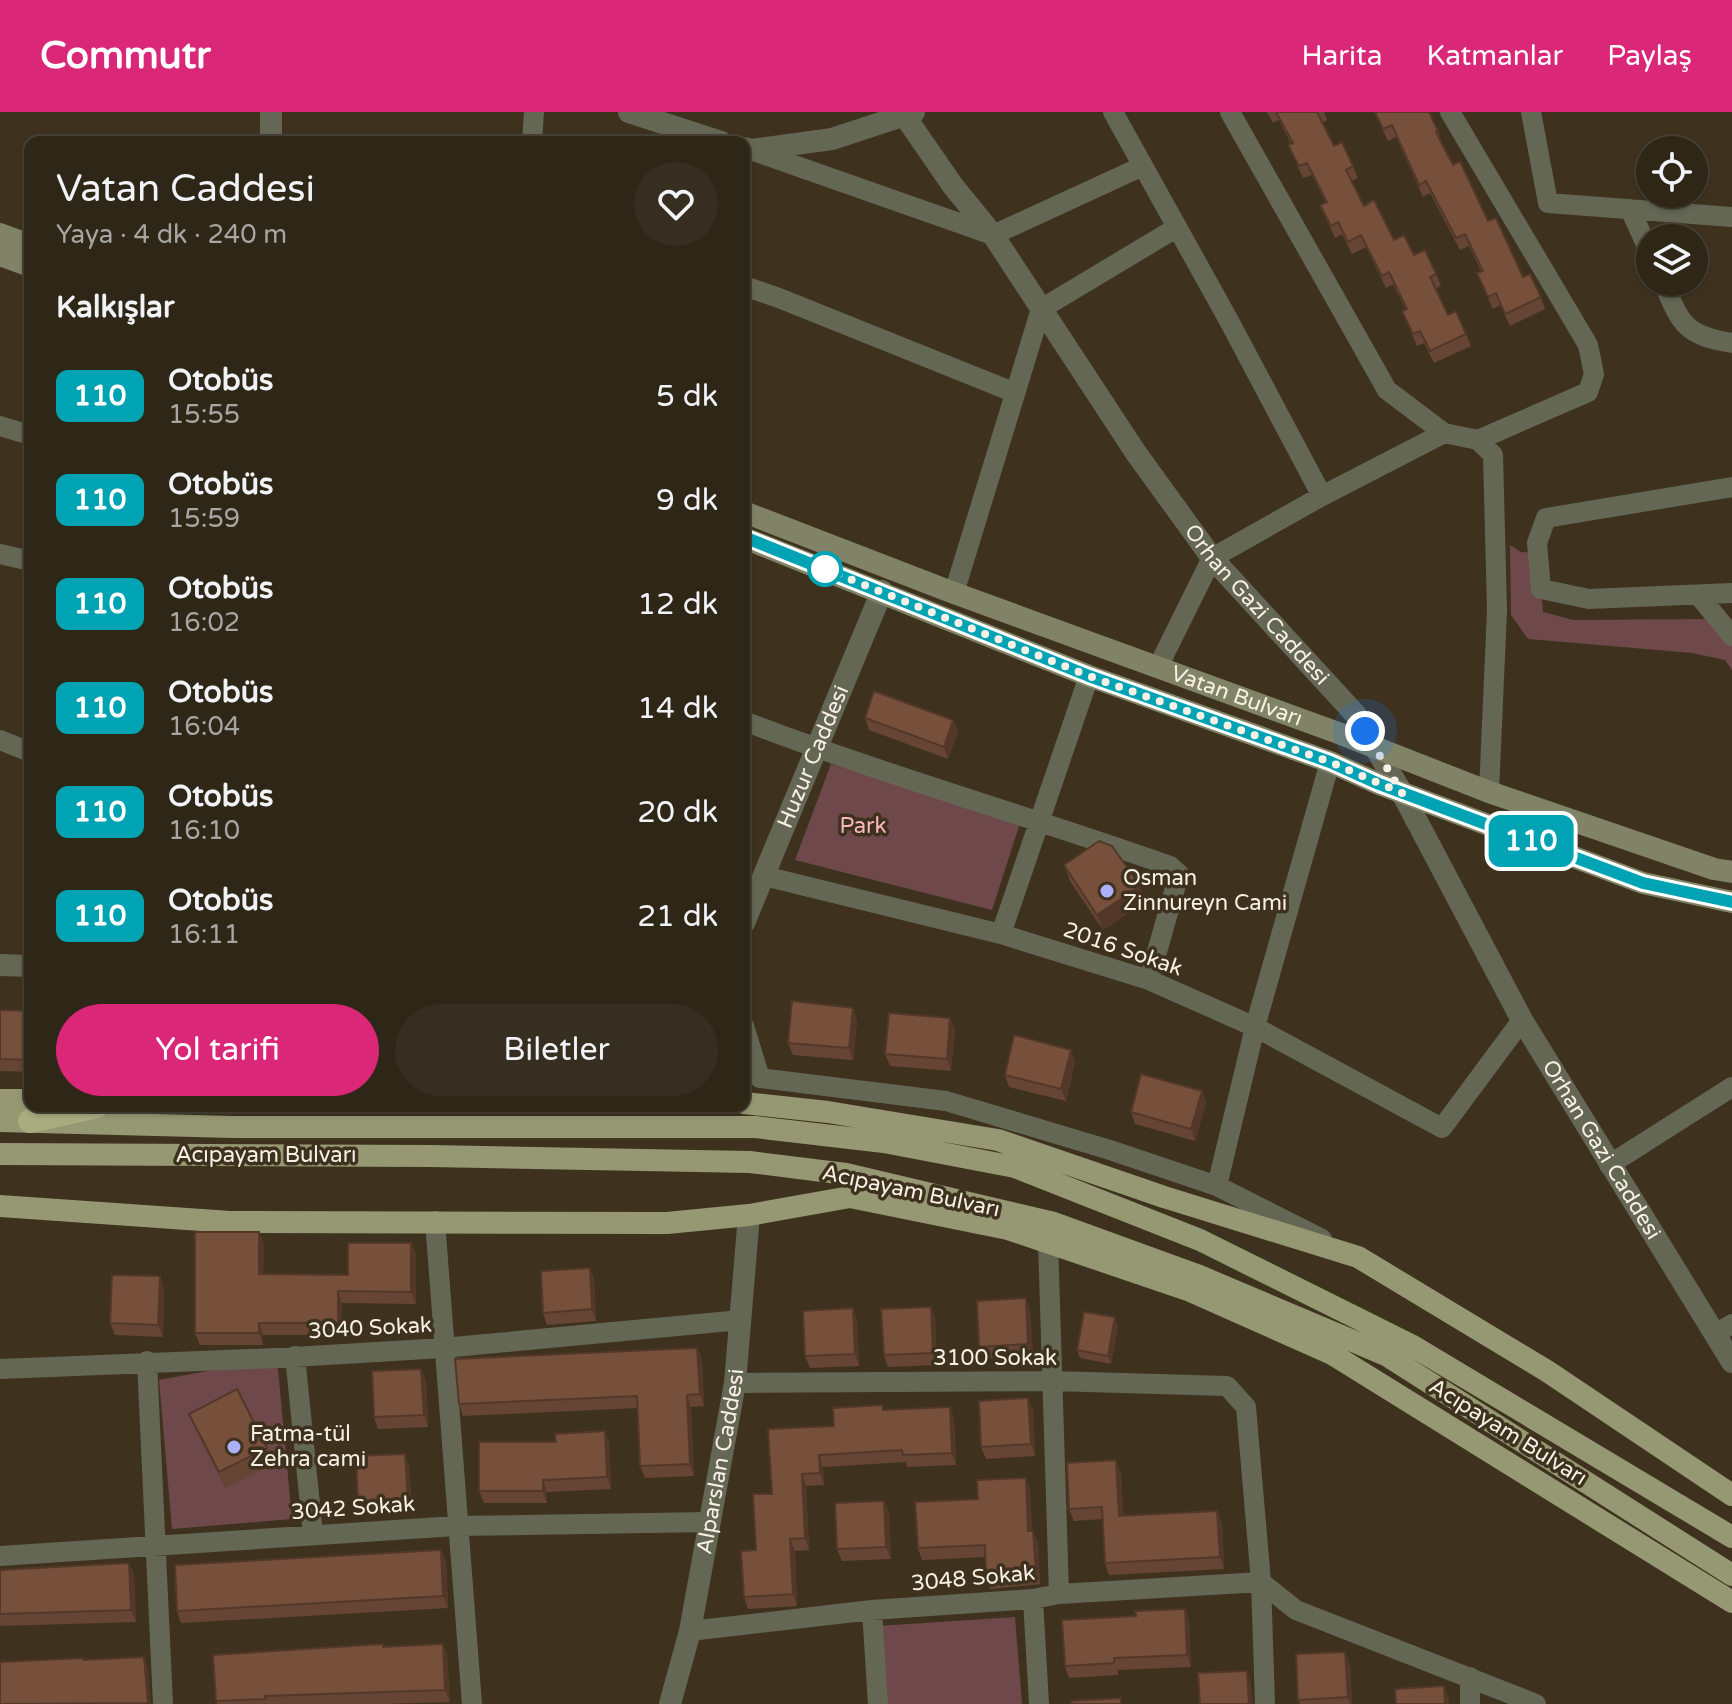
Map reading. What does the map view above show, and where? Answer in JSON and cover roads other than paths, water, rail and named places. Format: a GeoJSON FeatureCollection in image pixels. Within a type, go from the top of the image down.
{"type":"FeatureCollection","features":[{"type":"Feature","properties":{"kind":"main road"},"geometry":{"type":"LineString","coordinates":[[0,234],[24,243]]}},
{"type":"Feature","properties":{"kind":"main road"},"geometry":{"type":"LineString","coordinates":[[0,255],[24,264]]}},
{"type":"Feature","properties":{"kind":"main road","name":"Vatan Bulvarı"},"geometry":{"type":"LineString","coordinates":[[750,514],[1489,792],[1714,869],[1732,872]]}},
{"type":"Feature","properties":{"kind":"main road","name":"Vatan Bulvarı"},"geometry":{"type":"LineString","coordinates":[[750,540],[1089,676],[1330,762],[1402,793],[1643,883],[1732,903]]}},
{"type":"Feature","properties":{"kind":"main road"},"geometry":{"type":"LineString","coordinates":[[0,1100],[24,1108]]}},
{"type":"Feature","properties":{"kind":"main road"},"geometry":{"type":"LineString","coordinates":[[750,1104],[828,1112],[998,1140],[1164,1197],[1358,1257],[1547,1371],[1732,1495]]}},
{"type":"Feature","properties":{"kind":"main road","name":"Acıpayam Bulvarı"},"geometry":{"type":"LineString","coordinates":[[0,1121],[25,1112]]}},
{"type":"Feature","properties":{"kind":"main road","name":"Acıpayam Bulvarı"},"geometry":{"type":"LineString","coordinates":[[54,1112],[233,1127],[755,1127],[884,1142],[1015,1167],[1200,1240],[1411,1345],[1732,1537]]}},
{"type":"Feature","properties":{"kind":"main road","name":"Acıpayam Bulvarı"},"geometry":{"type":"LineString","coordinates":[[0,1154],[414,1156],[750,1162],[846,1174],[1054,1223],[1197,1275],[1386,1355],[1732,1575]]}},
{"type":"Feature","properties":{"kind":"main road"},"geometry":{"type":"LineString","coordinates":[[0,1206],[230,1222],[667,1223],[749,1215],[850,1197],[1008,1229],[1188,1290],[1332,1354],[1732,1602]]}},
{"type":"Feature","properties":{"kind":"street"},"geometry":{"type":"LineString","coordinates":[[271,112],[271,136]]}},
{"type":"Feature","properties":{"kind":"street"},"geometry":{"type":"LineString","coordinates":[[532,136],[534,112]]}},
{"type":"Feature","properties":{"kind":"street"},"geometry":{"type":"LineString","coordinates":[[629,112],[698,136]]}},
{"type":"Feature","properties":{"kind":"street"},"geometry":{"type":"LineString","coordinates":[[1113,112],[1322,496]]}},
{"type":"Feature","properties":{"kind":"street"},"geometry":{"type":"LineString","coordinates":[[1230,112],[1387,390],[1444,433],[1478,440],[1493,455],[1497,610],[1489,792]]}},
{"type":"Feature","properties":{"kind":"street"},"geometry":{"type":"LineString","coordinates":[[1450,112],[1588,345],[1594,374],[1588,392],[1478,440]]}},
{"type":"Feature","properties":{"kind":"street"},"geometry":{"type":"LineString","coordinates":[[750,149],[832,139],[906,113]]}},
{"type":"Feature","properties":{"kind":"street","name":"Orhan Gazi Caddesi"},"geometry":{"type":"LineString","coordinates":[[906,113],[953,186],[993,235],[1136,453],[1212,558],[1356,715],[1402,793],[1522,1020],[1609,1165],[1723,1329],[1732,1362]]}},
{"type":"Feature","properties":{"kind":"street"},"geometry":{"type":"LineString","coordinates":[[1538,113],[1548,203],[1732,217]]}},
{"type":"Feature","properties":{"kind":"street"},"geometry":{"type":"LineString","coordinates":[[750,150],[993,235],[1143,166]]}},
{"type":"Feature","properties":{"kind":"street"},"geometry":{"type":"LineString","coordinates":[[1630,209],[1637,224]]}},
{"type":"Feature","properties":{"kind":"street"},"geometry":{"type":"LineString","coordinates":[[954,593],[1013,392],[1041,309],[1176,228]]}},
{"type":"Feature","properties":{"kind":"street"},"geometry":{"type":"LineString","coordinates":[[750,288],[1013,392]]}},
{"type":"Feature","properties":{"kind":"street"},"geometry":{"type":"LineString","coordinates":[[1669,296],[1680,322],[1706,339],[1732,343]]}},
{"type":"Feature","properties":{"kind":"street"},"geometry":{"type":"LineString","coordinates":[[0,426],[24,433]]}},
{"type":"Feature","properties":{"kind":"street"},"geometry":{"type":"LineString","coordinates":[[1158,667],[1212,558],[1322,496],[1444,433]]}},
{"type":"Feature","properties":{"kind":"street"},"geometry":{"type":"LineString","coordinates":[[1732,487],[1546,518],[1537,543],[1541,589],[1589,599],[1732,593]]}},
{"type":"Feature","properties":{"kind":"street"},"geometry":{"type":"LineString","coordinates":[[0,554],[24,560]]}},
{"type":"Feature","properties":{"kind":"street","name":"Huzur Caddesi"},"geometry":{"type":"LineString","coordinates":[[750,909],[882,591]]}},
{"type":"Feature","properties":{"kind":"street"},"geometry":{"type":"LineString","coordinates":[[1699,596],[1732,636]]}},
{"type":"Feature","properties":{"kind":"street"},"geometry":{"type":"LineString","coordinates":[[1001,934],[1089,676]]}},
{"type":"Feature","properties":{"kind":"street"},"geometry":{"type":"LineString","coordinates":[[750,723],[1170,866],[1179,874],[1149,980]]}},
{"type":"Feature","properties":{"kind":"street"},"geometry":{"type":"LineString","coordinates":[[0,740],[24,750]]}},
{"type":"Feature","properties":{"kind":"street"},"geometry":{"type":"LineString","coordinates":[[1217,1186],[1255,1027],[1330,762]]}},
{"type":"Feature","properties":{"kind":"street","name":"2016 Sokak"},"geometry":{"type":"LineString","coordinates":[[764,876],[1001,934],[1149,980],[1255,1027],[1442,1128],[1522,1020]]}},
{"type":"Feature","properties":{"kind":"street"},"geometry":{"type":"LineString","coordinates":[[0,965],[24,966]]}},
{"type":"Feature","properties":{"kind":"street"},"geometry":{"type":"LineString","coordinates":[[750,1046],[760,1078],[946,1101],[1110,1150],[1217,1186],[1358,1257]]}},
{"type":"Feature","properties":{"kind":"street"},"geometry":{"type":"LineString","coordinates":[[1609,1165],[1732,1087]]}},
{"type":"Feature","properties":{"kind":"street","name":"Alparslan Caddesi"},"geometry":{"type":"LineString","coordinates":[[667,1702],[690,1631],[735,1383],[749,1215]]}},
{"type":"Feature","properties":{"kind":"street"},"geometry":{"type":"LineString","coordinates":[[435,1221],[472,1704]]}},
{"type":"Feature","properties":{"kind":"street"},"geometry":{"type":"LineString","coordinates":[[1048,1241],[1059,1594]]}},
{"type":"Feature","properties":{"kind":"street","name":"3040 Sokak"},"geometry":{"type":"LineString","coordinates":[[0,1369],[443,1348],[741,1320]]}},
{"type":"Feature","properties":{"kind":"street"},"geometry":{"type":"LineString","coordinates":[[295,1356],[313,1534]]}},
{"type":"Feature","properties":{"kind":"street"},"geometry":{"type":"LineString","coordinates":[[147,1361],[163,1704]]}},
{"type":"Feature","properties":{"kind":"street","name":"3100 Sokak"},"geometry":{"type":"LineString","coordinates":[[735,1383],[1053,1381],[1227,1386],[1246,1407],[1261,1582]]}},
{"type":"Feature","properties":{"kind":"street","name":"3042 Sokak"},"geometry":{"type":"LineString","coordinates":[[0,1556],[456,1526],[710,1522]]}},
{"type":"Feature","properties":{"kind":"street"},"geometry":{"type":"LineString","coordinates":[[1261,1582],[1296,1610],[1536,1704]]}},
{"type":"Feature","properties":{"kind":"street"},"geometry":{"type":"LineString","coordinates":[[1261,1582],[1265,1704]]}},
{"type":"Feature","properties":{"kind":"street","name":"3048 Sokak"},"geometry":{"type":"LineString","coordinates":[[690,1631],[872,1610],[1033,1599],[1059,1594],[1261,1582]]}},
{"type":"Feature","properties":{"kind":"street"},"geometry":{"type":"LineString","coordinates":[[1033,1599],[1039,1704]]}},
{"type":"Feature","properties":{"kind":"street"},"geometry":{"type":"LineString","coordinates":[[872,1610],[878,1704]]}},
{"type":"Feature","properties":{"kind":"street"},"geometry":{"type":"LineString","coordinates":[[1470,1677],[1470,1704]]}},
{"type":"Feature","properties":{"kind":"place","name":"Osman Zinnureyn Cami"},"geometry":{"type":"Point","coordinates":[1107,891]}},
{"type":"Feature","properties":{"kind":"place","name":"Fatma-tül Zehra cami"},"geometry":{"type":"Point","coordinates":[234,1447]}},
{"type":"Feature","properties":{"kind":"park label","name":"Park"},"geometry":{"type":"Point","coordinates":[863,826]}}]}
